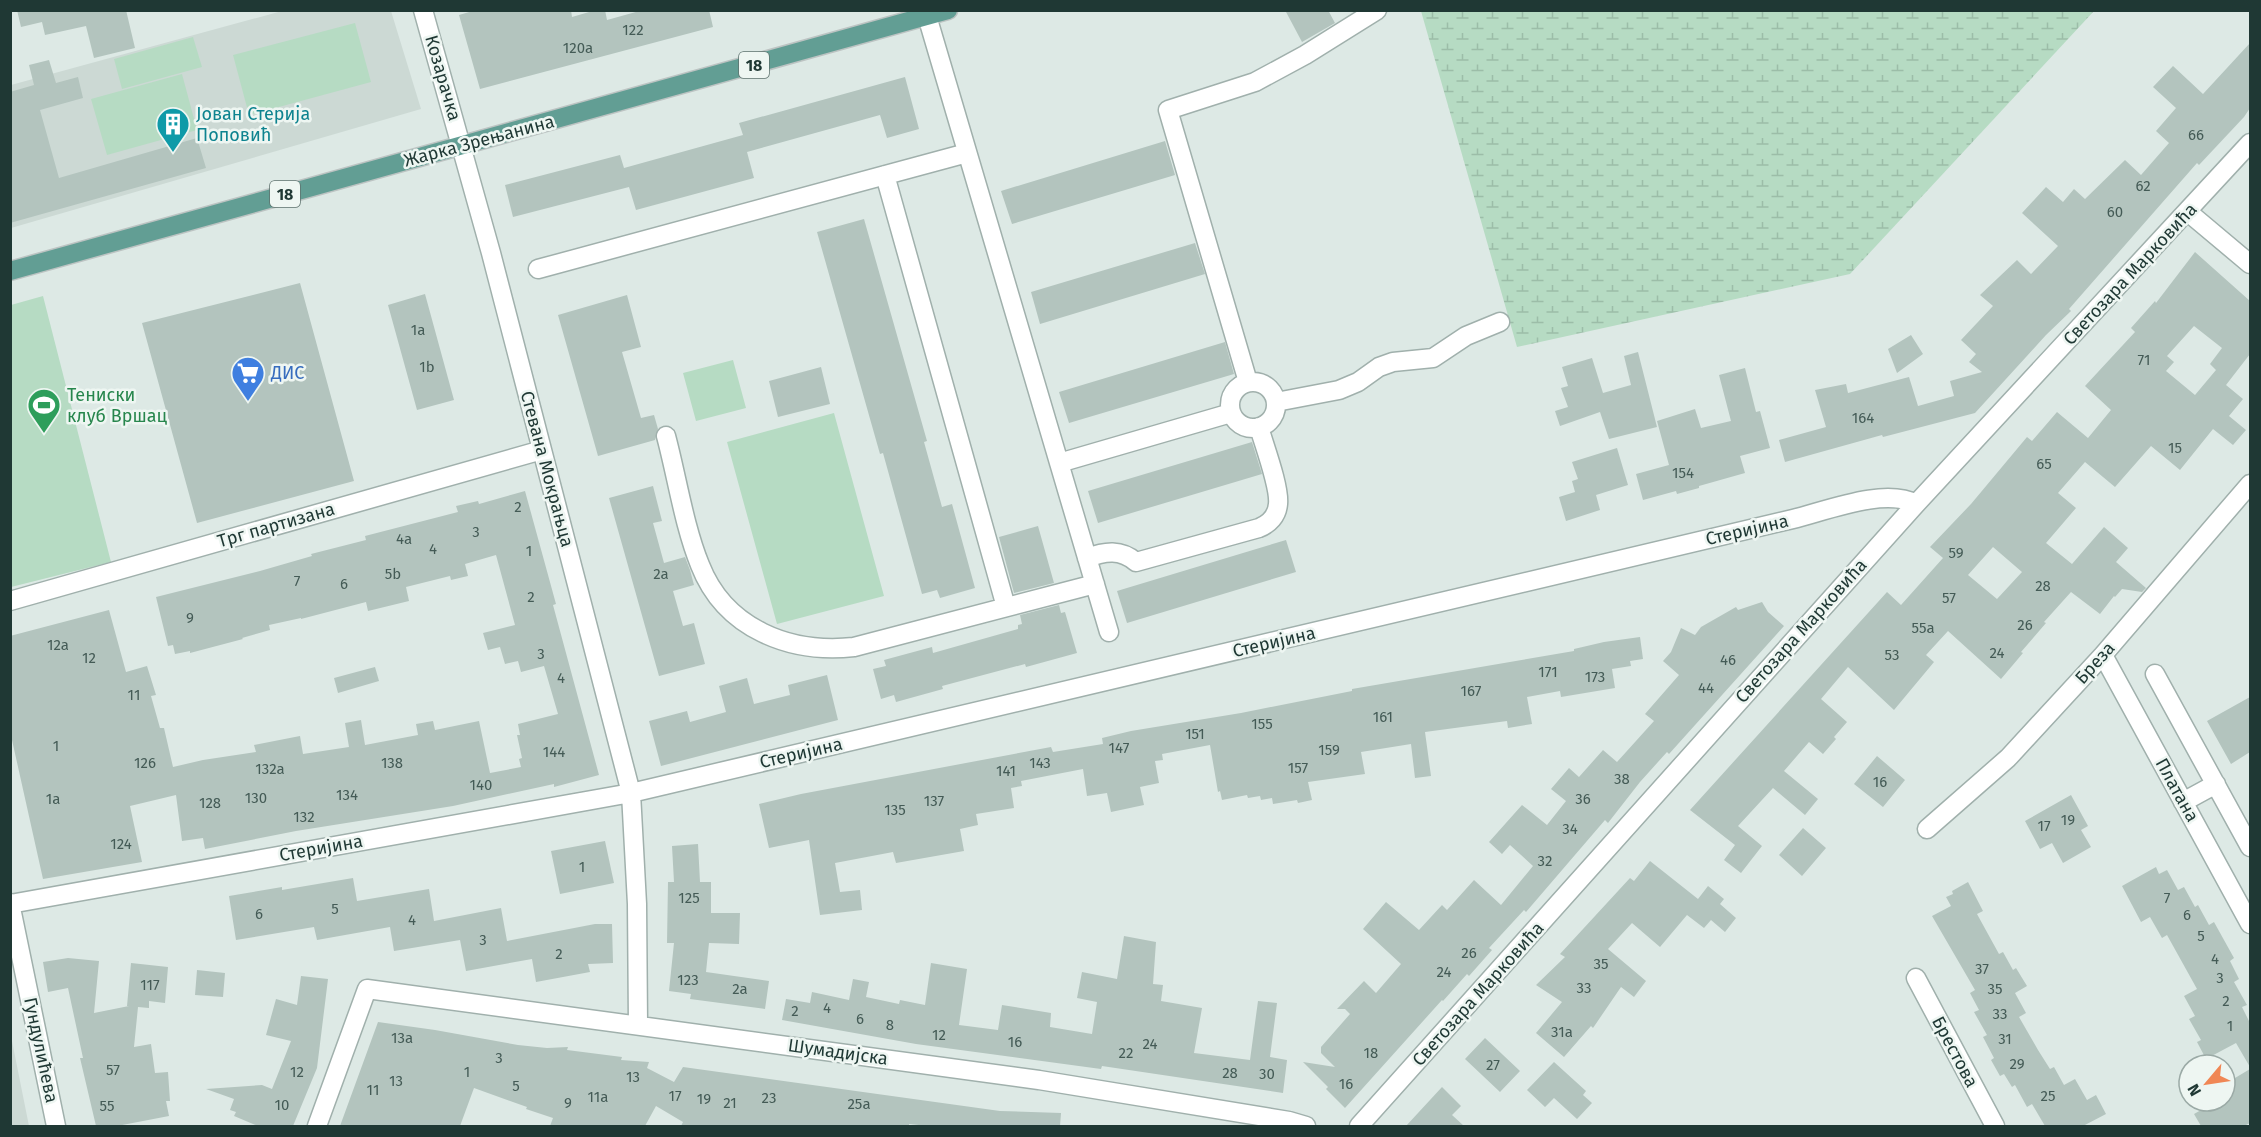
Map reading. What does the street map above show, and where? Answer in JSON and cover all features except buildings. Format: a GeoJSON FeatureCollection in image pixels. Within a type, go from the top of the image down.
{"type":"FeatureCollection","features":[{"type":"Feature","properties":{"kind":"main road","name":"Жарка Зрењанина"},"geometry":{"type":"LineString","coordinates":[[10,271],[948,10]]}},
{"type":"Feature","properties":{"kind":"street","name":"Козарачка"},"geometry":{"type":"LineString","coordinates":[[423,10],[462,145]]}},
{"type":"Feature","properties":{"kind":"street"},"geometry":{"type":"LineString","coordinates":[[1248,382],[1168,110],[1255,82],[1377,10]]}},
{"type":"Feature","properties":{"kind":"street"},"geometry":{"type":"LineString","coordinates":[[927,16],[1109,632]]}},
{"type":"Feature","properties":{"kind":"street","name":"Светозара Марковића"},"geometry":{"type":"LineString","coordinates":[[1359,1126],[1916,504],[2250,143]]}},
{"type":"Feature","properties":{"kind":"street","name":"Стевана Мокрањца"},"geometry":{"type":"LineString","coordinates":[[462,145],[631,793]]}},
{"type":"Feature","properties":{"kind":"street"},"geometry":{"type":"LineString","coordinates":[[538,269],[967,153]]}},
{"type":"Feature","properties":{"kind":"street"},"geometry":{"type":"LineString","coordinates":[[885,175],[1006,607]]}},
{"type":"Feature","properties":{"kind":"street"},"geometry":{"type":"LineString","coordinates":[[2188,212],[2250,264]]}},
{"type":"Feature","properties":{"kind":"street"},"geometry":{"type":"LineString","coordinates":[[1276,402],[1349,387],[1379,367],[1394,362],[1433,358],[1466,336],[1500,322]]}},
{"type":"Feature","properties":{"kind":"street"},"geometry":{"type":"LineString","coordinates":[[1248,382],[1263,384],[1274,395],[1276,402],[1273,417],[1259,427],[1251,428],[1235,420],[1229,405],[1234,390],[1248,382]]}},
{"type":"Feature","properties":{"kind":"street"},"geometry":{"type":"LineString","coordinates":[[1059,463],[1231,413]]}},
{"type":"Feature","properties":{"kind":"street"},"geometry":{"type":"LineString","coordinates":[[1087,558],[1106,552],[1115,552],[1130,557],[1136,562],[1259,528],[1269,523],[1276,512],[1278,495],[1259,427]]}},
{"type":"Feature","properties":{"kind":"street"},"geometry":{"type":"LineString","coordinates":[[666,436],[700,566],[718,597],[730,611],[760,632],[794,645],[844,648],[1095,584]]}},
{"type":"Feature","properties":{"kind":"street","name":"Трг партизана"},"geometry":{"type":"LineString","coordinates":[[10,601],[542,450]]}},
{"type":"Feature","properties":{"kind":"street","name":"Бреза"},"geometry":{"type":"LineString","coordinates":[[1927,829],[2008,758],[2103,655],[2250,484]]}},
{"type":"Feature","properties":{"kind":"street","name":"Стеријина"},"geometry":{"type":"LineString","coordinates":[[11,903],[631,793],[1736,533],[1861,501],[1895,497],[1906,498],[1916,504]]}},
{"type":"Feature","properties":{"kind":"street","name":"Платана"},"geometry":{"type":"LineString","coordinates":[[2103,655],[2250,924]]}},
{"type":"Feature","properties":{"kind":"street"},"geometry":{"type":"LineString","coordinates":[[2155,674],[2250,847]]}},
{"type":"Feature","properties":{"kind":"street"},"geometry":{"type":"LineString","coordinates":[[2183,802],[2216,784]]}},
{"type":"Feature","properties":{"kind":"street"},"geometry":{"type":"LineString","coordinates":[[631,793],[637,904],[638,1024]]}},
{"type":"Feature","properties":{"kind":"street","name":"Гундулићева"},"geometry":{"type":"LineString","coordinates":[[11,903],[57,1126]]}},
{"type":"Feature","properties":{"kind":"street","name":"Брестова"},"geometry":{"type":"LineString","coordinates":[[1916,978],[1995,1126]]}},
{"type":"Feature","properties":{"kind":"street","name":"Шумадијска"},"geometry":{"type":"LineString","coordinates":[[317,1126],[367,989],[1039,1080],[1288,1121],[1306,1126]]}},
{"type":"Feature","properties":{"kind":"shaded area"},"geometry":{"type":"Polygon","coordinates":[[[282,11],[391,11],[421,109],[11,228],[11,85],[282,11]]]}},
{"type":"Feature","properties":{"kind":"shaded area"},"geometry":{"type":"Polygon","coordinates":[[[11,1036],[29,1126],[11,1126],[11,1036]]]}},
{"type":"Feature","properties":{"kind":"green space"},"geometry":{"type":"Polygon","coordinates":[[[1421,10],[2094,11],[1850,274],[1517,347],[1421,10]]]}},
{"type":"Feature","properties":{"kind":"green space"},"geometry":{"type":"Polygon","coordinates":[[[355,23],[371,82],[249,115],[233,55],[355,23]]]}},
{"type":"Feature","properties":{"kind":"green space"},"geometry":{"type":"Polygon","coordinates":[[[193,37],[202,67],[122,89],[114,59],[193,37]]]}},
{"type":"Feature","properties":{"kind":"green space"},"geometry":{"type":"Polygon","coordinates":[[[182,74],[197,130],[107,155],[91,99],[182,74]]]}},
{"type":"Feature","properties":{"kind":"green space","name":"Тениски клуб Вршац"},"geometry":{"type":"Polygon","coordinates":[[[43,296],[111,562],[11,587],[11,305],[43,296]]]}},
{"type":"Feature","properties":{"kind":"green space"},"geometry":{"type":"Polygon","coordinates":[[[733,360],[746,408],[696,421],[683,373],[733,360]]]}},
{"type":"Feature","properties":{"kind":"green space"},"geometry":{"type":"Polygon","coordinates":[[[834,413],[884,596],[777,624],[727,442],[834,413]]]}},
{"type":"Feature","properties":{"kind":"place","name":"Јован Стерија Поповић"},"geometry":{"type":"Point","coordinates":[173,153]}},
{"type":"Feature","properties":{"kind":"place","name":"ДИС"},"geometry":{"type":"Point","coordinates":[248,402]}},
{"type":"Feature","properties":{"kind":"place","name":"Тениски клуб Вршац"},"geometry":{"type":"Point","coordinates":[44,434]}}]}
